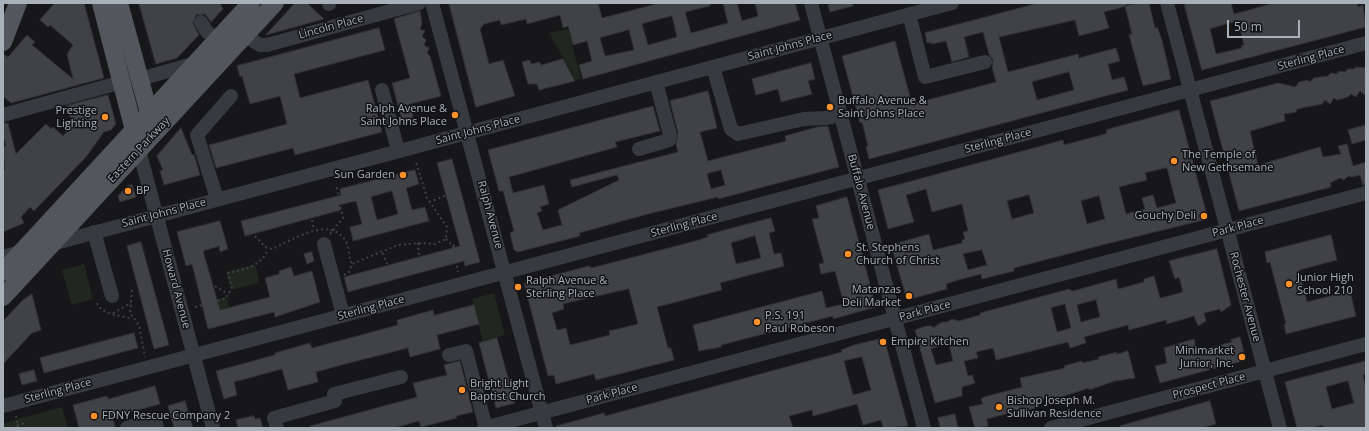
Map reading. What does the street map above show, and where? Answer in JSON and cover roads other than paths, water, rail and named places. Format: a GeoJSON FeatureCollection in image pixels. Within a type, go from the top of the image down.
{"type":"FeatureCollection","features":[{"type":"Feature","properties":{"kind":"main road"},"geometry":{"type":"LineString","coordinates":[[5,31],[18,3]]}},
{"type":"Feature","properties":{"kind":"main road","name":"Howard Avenue"},"geometry":{"type":"LineString","coordinates":[[101,3],[139,150]]}},
{"type":"Feature","properties":{"kind":"main road","name":"Howard Avenue"},"geometry":{"type":"LineString","coordinates":[[119,3],[148,113],[139,150]]}},
{"type":"Feature","properties":{"kind":"main road","name":"Eastern Parkway"},"geometry":{"type":"LineString","coordinates":[[3,272],[134,128],[251,3]]}},
{"type":"Feature","properties":{"kind":"main road","name":"Eastern Parkway"},"geometry":{"type":"LineString","coordinates":[[3,297],[50,244],[275,3]]}},
{"type":"Feature","properties":{"kind":"street","name":"Lincoln Place"},"geometry":{"type":"LineString","coordinates":[[245,36],[260,45],[267,44],[419,3]]}},
{"type":"Feature","properties":{"kind":"street","name":"Ralph Avenue"},"geometry":{"type":"LineString","coordinates":[[432,3],[546,428]]}},
{"type":"Feature","properties":{"kind":"street","name":"Buffalo Avenue"},"geometry":{"type":"LineString","coordinates":[[811,3],[924,428]]}},
{"type":"Feature","properties":{"kind":"street","name":"Saint Johns Place"},"geometry":{"type":"LineString","coordinates":[[3,257],[952,3]]}},
{"type":"Feature","properties":{"kind":"street","name":"Rochester Avenue"},"geometry":{"type":"LineString","coordinates":[[1167,3],[1280,428]]}},
{"type":"Feature","properties":{"kind":"street"},"geometry":{"type":"LineString","coordinates":[[909,14],[925,77],[985,62]]}},
{"type":"Feature","properties":{"kind":"street"},"geometry":{"type":"LineString","coordinates":[[201,22],[207,32],[218,39]]}},
{"type":"Feature","properties":{"kind":"street","name":"Sterling Place"},"geometry":{"type":"LineString","coordinates":[[3,406],[1366,43]]}},
{"type":"Feature","properties":{"kind":"street"},"geometry":{"type":"LineString","coordinates":[[140,79],[196,63]]}},
{"type":"Feature","properties":{"kind":"street"},"geometry":{"type":"LineString","coordinates":[[713,67],[730,128],[738,134],[804,119],[827,118],[841,115]]}},
{"type":"Feature","properties":{"kind":"street"},"geometry":{"type":"LineString","coordinates":[[3,115],[122,82]]}},
{"type":"Feature","properties":{"kind":"street"},"geometry":{"type":"LineString","coordinates":[[639,149],[669,140],[670,136],[656,82]]}},
{"type":"Feature","properties":{"kind":"street"},"geometry":{"type":"LineString","coordinates":[[382,90],[398,151]]}},
{"type":"Feature","properties":{"kind":"street"},"geometry":{"type":"LineString","coordinates":[[217,199],[197,135],[231,96]]}},
{"type":"Feature","properties":{"kind":"street","name":"Howard Avenue"},"geometry":{"type":"LineString","coordinates":[[139,150],[213,428]]}},
{"type":"Feature","properties":{"kind":"street","name":"Park Place"},"geometry":{"type":"LineString","coordinates":[[485,428],[1366,193]]}},
{"type":"Feature","properties":{"kind":"street"},"geometry":{"type":"LineString","coordinates":[[94,232],[112,296]]}},
{"type":"Feature","properties":{"kind":"street"},"geometry":{"type":"LineString","coordinates":[[324,244],[343,315]]}},
{"type":"Feature","properties":{"kind":"street","name":"Prospect Place"},"geometry":{"type":"LineString","coordinates":[[1051,428],[1366,344]]}},
{"type":"Feature","properties":{"kind":"street"},"geometry":{"type":"LineString","coordinates":[[449,355],[466,351],[485,428]]}},
{"type":"Feature","properties":{"kind":"street"},"geometry":{"type":"LineString","coordinates":[[277,428],[274,418],[335,401],[334,394],[401,377]]}},
{"type":"Feature","properties":{"kind":"street"},"geometry":{"type":"LineString","coordinates":[[127,428],[155,419],[157,428]]}},
{"type":"Feature","properties":{"kind":"place","name":"Buffalo Avenue & Saint Johns Place"},"geometry":{"type":"Point","coordinates":[830,107]}},
{"type":"Feature","properties":{"kind":"place","name":"Ralph Avenue & Saint Johns Place"},"geometry":{"type":"Point","coordinates":[455,115]}},
{"type":"Feature","properties":{"kind":"place","name":"Prestige Lighting"},"geometry":{"type":"Point","coordinates":[105,117]}},
{"type":"Feature","properties":{"kind":"place","name":"The Temple of New Gethsemane"},"geometry":{"type":"Point","coordinates":[1174,161]}},
{"type":"Feature","properties":{"kind":"place","name":"Sun Garden"},"geometry":{"type":"Point","coordinates":[403,175]}},
{"type":"Feature","properties":{"kind":"place","name":"BP"},"geometry":{"type":"Point","coordinates":[128,191]}},
{"type":"Feature","properties":{"kind":"place","name":"Gouchy Deli"},"geometry":{"type":"Point","coordinates":[1204,216]}},
{"type":"Feature","properties":{"kind":"place","name":"St. Stephens Church of Christ"},"geometry":{"type":"Point","coordinates":[848,254]}},
{"type":"Feature","properties":{"kind":"place","name":"Junior High School 210"},"geometry":{"type":"Point","coordinates":[1289,284]}},
{"type":"Feature","properties":{"kind":"place","name":"Ralph Avenue & Sterling Place"},"geometry":{"type":"Point","coordinates":[518,287]}},
{"type":"Feature","properties":{"kind":"place","name":"Matanzas Deli Market"},"geometry":{"type":"Point","coordinates":[909,296]}},
{"type":"Feature","properties":{"kind":"place","name":"P.S. 191 Paul Robeson"},"geometry":{"type":"Point","coordinates":[757,322]}},
{"type":"Feature","properties":{"kind":"place","name":"Empire Kitchen"},"geometry":{"type":"Point","coordinates":[883,342]}},
{"type":"Feature","properties":{"kind":"place","name":"Minimarket Junior, Inc."},"geometry":{"type":"Point","coordinates":[1242,357]}},
{"type":"Feature","properties":{"kind":"place","name":"Bright Light Baptist Church"},"geometry":{"type":"Point","coordinates":[462,390]}},
{"type":"Feature","properties":{"kind":"place","name":"Bishop Joseph M. Sullivan Residence"},"geometry":{"type":"Point","coordinates":[999,407]}},
{"type":"Feature","properties":{"kind":"place","name":"FDNY Rescue Company 2"},"geometry":{"type":"Point","coordinates":[94,416]}}]}
